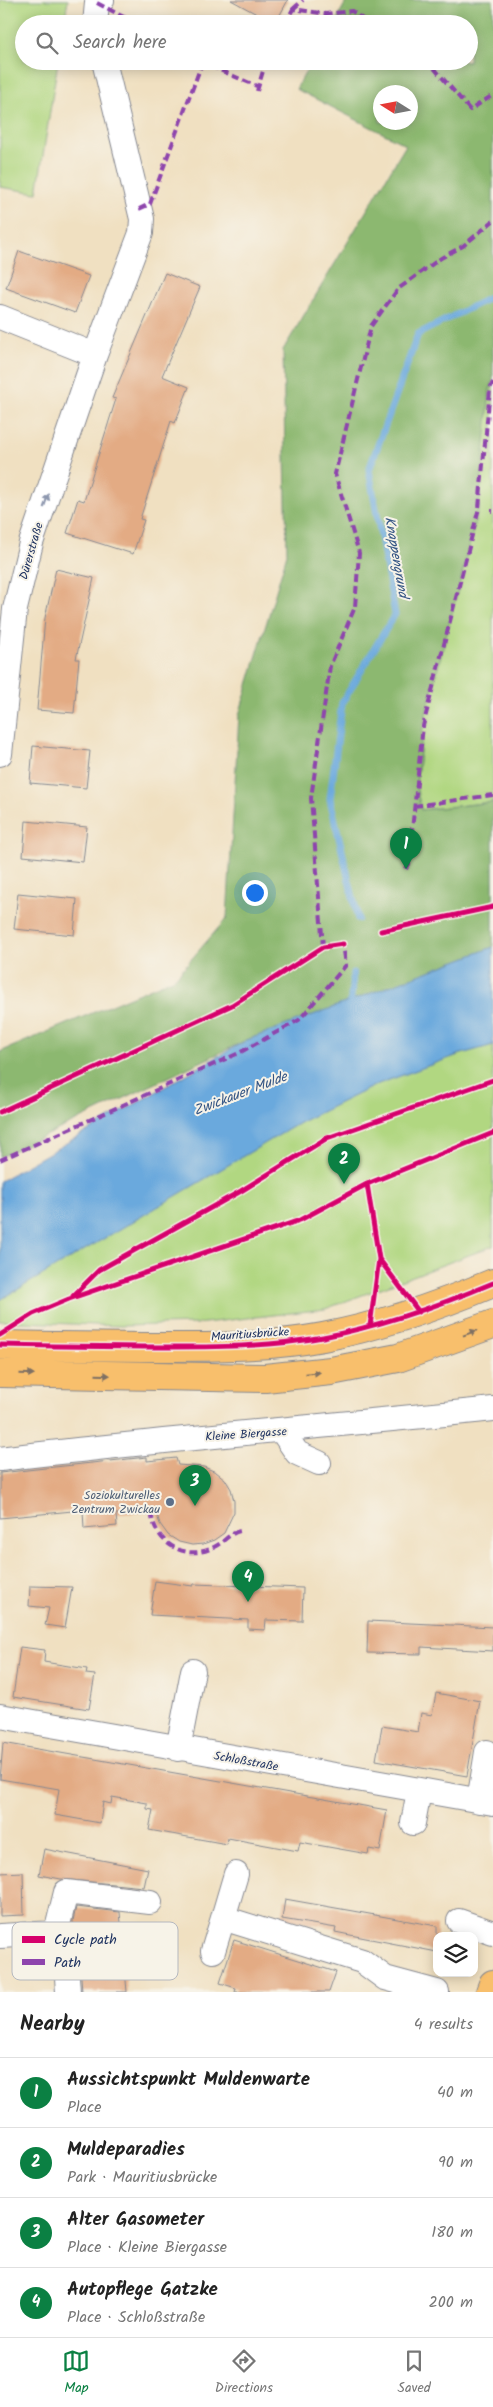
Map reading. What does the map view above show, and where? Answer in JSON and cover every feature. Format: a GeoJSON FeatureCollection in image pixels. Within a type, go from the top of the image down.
{"type":"FeatureCollection","features":[{"type":"Feature","properties":{"kind":"main road","name":"Mauritiusbrücke"},"geometry":{"type":"LineString","coordinates":[[0,1345],[212,1347],[270,1344],[321,1337],[370,1326],[419,1312],[493,1283]]}},
{"type":"Feature","properties":{"kind":"main road"},"geometry":{"type":"LineString","coordinates":[[0,1373],[264,1378],[332,1371],[398,1358],[493,1324]]}},
{"type":"Feature","properties":{"kind":"main road"},"geometry":{"type":"LineString","coordinates":[[490,1992],[493,1984]]}},
{"type":"Feature","properties":{"kind":"street"},"geometry":{"type":"LineString","coordinates":[[95,15],[96,4],[102,0]]}},
{"type":"Feature","properties":{"kind":"street","name":"Dürerstraße"},"geometry":{"type":"LineString","coordinates":[[0,754],[15,609],[31,543],[95,355],[141,233],[149,217],[107,70]]}},
{"type":"Feature","properties":{"kind":"street"},"geometry":{"type":"LineString","coordinates":[[0,317],[95,355]]}},
{"type":"Feature","properties":{"kind":"street","name":"Kleine Biergasse"},"geometry":{"type":"LineString","coordinates":[[0,1459],[149,1441],[282,1431],[493,1409]]}},
{"type":"Feature","properties":{"kind":"street"},"geometry":{"type":"LineString","coordinates":[[282,1431],[297,1454],[319,1463]]}},
{"type":"Feature","properties":{"kind":"street"},"geometry":{"type":"LineString","coordinates":[[178,1749],[193,1671]]}},
{"type":"Feature","properties":{"kind":"street","name":"Schloßstraße"},"geometry":{"type":"LineString","coordinates":[[0,1716],[486,1802]]}},
{"type":"Feature","properties":{"kind":"street"},"geometry":{"type":"LineString","coordinates":[[486,1802],[487,1752]]}},
{"type":"Feature","properties":{"kind":"street"},"geometry":{"type":"LineString","coordinates":[[413,1823],[419,1791]]}},
{"type":"Feature","properties":{"kind":"street"},"geometry":{"type":"LineString","coordinates":[[213,1951],[236,1874]]}},
{"type":"Feature","properties":{"kind":"street"},"geometry":{"type":"LineString","coordinates":[[59,1922],[66,1892],[150,1902]]}},
{"type":"Feature","properties":{"kind":"street"},"geometry":{"type":"LineString","coordinates":[[223,1918],[362,1961],[385,1978],[437,1992]]}},
{"type":"Feature","properties":{"kind":"street"},"geometry":{"type":"LineString","coordinates":[[459,1921],[493,1934]]}},
{"type":"Feature","properties":{"kind":"green space"},"geometry":{"type":"Polygon","coordinates":[[[0,0],[68,0],[66,15],[15,15],[15,70],[57,70],[37,193],[0,187],[0,0]]]}},
{"type":"Feature","properties":{"kind":"green space"},"geometry":{"type":"Polygon","coordinates":[[[347,0],[493,0],[493,382],[490,389],[479,508],[423,726],[416,785],[421,810],[493,802],[493,947],[247,1040],[0,1157],[0,1052],[175,978],[227,918],[239,715],[287,554],[283,350],[406,145],[377,130],[418,130],[418,85],[373,85],[373,128],[296,89],[307,70],[478,70],[478,15],[339,15],[347,0]]]}},
{"type":"Feature","properties":{"kind":"green space"},"geometry":{"type":"Polygon","coordinates":[[[493,382],[493,802],[421,810],[416,786],[423,726],[490,389],[493,382]]]}},
{"type":"Feature","properties":{"kind":"green space"},"geometry":{"type":"Polygon","coordinates":[[[493,1045],[493,1246],[325,1309],[196,1324],[121,1326],[0,1321],[0,1300],[301,1122],[378,1084],[458,1055],[493,1045]]]}},
{"type":"Feature","properties":{"kind":"water","name":"Zwickauer Mulde"},"geometry":{"type":"Polygon","coordinates":[[[493,947],[493,1045],[458,1055],[378,1084],[301,1122],[0,1300],[0,1181],[247,1040],[493,947]]]}},
{"type":"Feature","properties":{"kind":"building"},"geometry":{"type":"Polygon","coordinates":[[[231,0],[288,0],[280,15],[258,15],[231,0]]]}},
{"type":"Feature","properties":{"kind":"building"},"geometry":{"type":"Polygon","coordinates":[[[19,251],[89,276],[75,313],[6,288],[19,251]]]}},
{"type":"Feature","properties":{"kind":"building"},"geometry":{"type":"Polygon","coordinates":[[[165,273],[200,287],[162,376],[189,387],[175,423],[171,421],[140,519],[144,520],[133,554],[67,533],[78,499],[84,501],[116,399],[112,398],[165,273]]]}},
{"type":"Feature","properties":{"kind":"building"},"geometry":{"type":"Polygon","coordinates":[[[56,569],[94,578],[76,659],[79,659],[74,713],[37,710],[45,618],[56,569]]]}},
{"type":"Feature","properties":{"kind":"building"},"geometry":{"type":"Polygon","coordinates":[[[33,746],[90,751],[86,788],[30,783],[33,746]]]}},
{"type":"Feature","properties":{"kind":"building"},"geometry":{"type":"Polygon","coordinates":[[[26,821],[87,827],[83,862],[23,856],[26,821]]]}},
{"type":"Feature","properties":{"kind":"building"},"geometry":{"type":"Polygon","coordinates":[[[18,893],[77,899],[74,935],[14,929],[18,893]]]}},
{"type":"Feature","properties":{"kind":"building"},"geometry":{"type":"Polygon","coordinates":[[[147,1457],[147,1461],[176,1458],[178,1465],[204,1467],[216,1472],[225,1479],[231,1489],[234,1512],[224,1533],[214,1540],[203,1544],[192,1545],[179,1542],[168,1535],[160,1524],[156,1512],[116,1514],[117,1526],[84,1529],[83,1510],[0,1518],[0,1473],[147,1457]]]}},
{"type":"Feature","properties":{"kind":"building"},"geometry":{"type":"Polygon","coordinates":[[[155,1581],[193,1586],[194,1584],[303,1588],[302,1621],[266,1620],[265,1630],[248,1629],[248,1620],[150,1615],[155,1581]]]}},
{"type":"Feature","properties":{"kind":"building"},"geometry":{"type":"Polygon","coordinates":[[[30,1586],[72,1587],[65,1628],[45,1625],[49,1608],[29,1606],[30,1586]]]}},
{"type":"Feature","properties":{"kind":"building"},"geometry":{"type":"Polygon","coordinates":[[[368,1621],[493,1627],[493,1651],[421,1647],[421,1654],[367,1653],[368,1621]]]}},
{"type":"Feature","properties":{"kind":"building"},"geometry":{"type":"Polygon","coordinates":[[[20,1647],[45,1650],[44,1662],[87,1669],[86,1674],[95,1675],[89,1709],[13,1697],[20,1647]]]}},
{"type":"Feature","properties":{"kind":"building"},"geometry":{"type":"Polygon","coordinates":[[[436,1693],[480,1701],[467,1776],[376,1760],[382,1726],[418,1732],[421,1713],[432,1715],[436,1693]]]}},
{"type":"Feature","properties":{"kind":"building"},"geometry":{"type":"Polygon","coordinates":[[[3,1743],[387,1810],[380,1851],[369,1849],[368,1854],[300,1842],[298,1851],[228,1838],[227,1844],[149,1830],[153,1810],[147,1809],[147,1803],[112,1797],[111,1804],[103,1802],[100,1823],[55,1815],[59,1789],[0,1779],[3,1743]]]}},
{"type":"Feature","properties":{"kind":"building"},"geometry":{"type":"Polygon","coordinates":[[[44,1849],[148,1869],[144,1887],[39,1875],[44,1849]]]}},
{"type":"Feature","properties":{"kind":"building"},"geometry":{"type":"Polygon","coordinates":[[[23,1872],[24,1915],[0,1916],[0,1873],[23,1872]]]}},
{"type":"Feature","properties":{"kind":"building"},"geometry":{"type":"Polygon","coordinates":[[[285,1899],[437,1926],[437,1932],[433,1932],[433,1951],[335,1932],[336,1928],[282,1919],[285,1899]]]}},
{"type":"Feature","properties":{"kind":"building"},"geometry":{"type":"Polygon","coordinates":[[[76,1907],[120,1912],[121,1922],[73,1922],[76,1907]]]}},
{"type":"Feature","properties":{"kind":"building"},"geometry":{"type":"Polygon","coordinates":[[[234,1940],[336,1972],[329,1992],[235,1992],[236,1988],[220,1983],[234,1940]]]}},
{"type":"Feature","properties":{"kind":"building"},"geometry":{"type":"Polygon","coordinates":[[[81,1980],[126,1980],[127,1992],[82,1992],[81,1980]]]}},
{"type":"Feature","properties":{"kind":"waterway","name":"Knappengrund"},"geometry":{"type":"LineString","coordinates":[[358,919],[330,799],[342,703],[395,614],[369,470],[418,334],[493,296]]}},
{"type":"Feature","properties":{"kind":"waterway","name":"Knappengrund"},"geometry":{"type":"LineString","coordinates":[[350,1010],[353,973]]}},
{"type":"Feature","properties":{"kind":"marked path"},"geometry":{"type":"LineString","coordinates":[[293,9],[303,0]]}},
{"type":"Feature","properties":{"kind":"marked path"},"geometry":{"type":"LineString","coordinates":[[97,3],[120,15]]}},
{"type":"Feature","properties":{"kind":"marked path"},"geometry":{"type":"LineString","coordinates":[[290,15],[293,9],[326,14],[352,11],[357,15]]}},
{"type":"Feature","properties":{"kind":"marked path"},"geometry":{"type":"LineString","coordinates":[[139,209],[150,204],[199,70]]}},
{"type":"Feature","properties":{"kind":"marked path"},"geometry":{"type":"LineString","coordinates":[[220,70],[259,87]]}},
{"type":"Feature","properties":{"kind":"marked path"},"geometry":{"type":"LineString","coordinates":[[257,91],[263,70]]}},
{"type":"Feature","properties":{"kind":"marked path"},"geometry":{"type":"LineString","coordinates":[[436,70],[470,110],[493,95]]}},
{"type":"Feature","properties":{"kind":"marked path"},"geometry":{"type":"LineString","coordinates":[[323,947],[311,798],[330,666],[355,607],[359,553],[335,474],[371,326],[398,289],[441,258],[463,246],[493,221]]}},
{"type":"Feature","properties":{"kind":"marked path"},"geometry":{"type":"LineString","coordinates":[[406,869],[409,864],[406,844],[412,830],[423,726],[479,508],[490,389],[493,382]]}},
{"type":"Feature","properties":{"kind":"marked path"},"geometry":{"type":"LineString","coordinates":[[414,806],[493,795]]}},
{"type":"Feature","properties":{"kind":"marked path"},"geometry":{"type":"LineString","coordinates":[[0,1160],[239,1053],[299,1020],[346,965],[343,944],[339,944]]}},
{"type":"Feature","properties":{"kind":"marked path"},"geometry":{"type":"LineString","coordinates":[[151,1512],[154,1523],[165,1541],[183,1551],[203,1551],[214,1547],[240,1531]]}},
{"type":"Feature","properties":{"kind":"cycle path"},"geometry":{"type":"LineString","coordinates":[[381,931],[493,907]]}},
{"type":"Feature","properties":{"kind":"cycle path"},"geometry":{"type":"LineString","coordinates":[[0,1112],[232,1005],[323,947],[343,944]]}},
{"type":"Feature","properties":{"kind":"cycle path"},"geometry":{"type":"LineString","coordinates":[[73,1296],[99,1270],[241,1191],[327,1138],[493,1080]]}},
{"type":"Feature","properties":{"kind":"cycle path"},"geometry":{"type":"LineString","coordinates":[[0,1335],[33,1314],[69,1299],[300,1220],[367,1184],[493,1133]]}},
{"type":"Feature","properties":{"kind":"cycle path"},"geometry":{"type":"LineString","coordinates":[[367,1184],[379,1259],[419,1312]]}},
{"type":"Feature","properties":{"kind":"cycle path"},"geometry":{"type":"LineString","coordinates":[[370,1326],[379,1259]]}},
{"type":"Feature","properties":{"kind":"cycle path"},"geometry":{"type":"LineString","coordinates":[[0,1345],[193,1347],[287,1342],[323,1337],[388,1321],[451,1300],[493,1283]]}},
{"type":"Feature","properties":{"kind":"place","name":"Aussichtspunkt Muldenwarte"},"geometry":{"type":"Point","coordinates":[406,869]}},
{"type":"Feature","properties":{"kind":"place","name":"Muldeparadies"},"geometry":{"type":"Point","coordinates":[344,1184]}},
{"type":"Feature","properties":{"kind":"place","name":"Soziokulturelles Zentrum Zwickau"},"geometry":{"type":"Point","coordinates":[170,1502]}},
{"type":"Feature","properties":{"kind":"place","name":"Alter Gasometer"},"geometry":{"type":"Point","coordinates":[195,1506]}},
{"type":"Feature","properties":{"kind":"place","name":"Autopflege Gatzke"},"geometry":{"type":"Point","coordinates":[248,1602]}}]}
